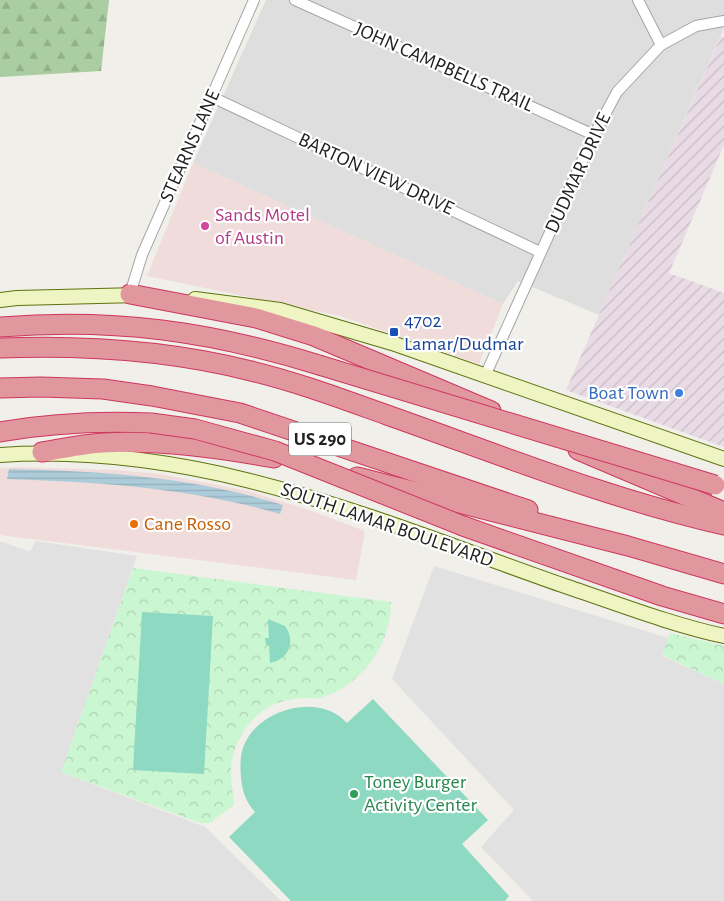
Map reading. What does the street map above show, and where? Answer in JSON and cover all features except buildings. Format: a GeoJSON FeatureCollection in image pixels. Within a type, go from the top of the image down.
{"type":"FeatureCollection","features":[{"type":"Feature","properties":{"kind":"highway"},"geometry":{"type":"LineString","coordinates":[[130,294],[256,318],[314,336],[447,391],[587,454],[724,512]]}},
{"type":"Feature","properties":{"kind":"highway"},"geometry":{"type":"LineString","coordinates":[[0,327],[68,323],[159,328],[215,337],[319,365],[719,486]]}},
{"type":"Feature","properties":{"kind":"highway","name":"US 290"},"geometry":{"type":"LineString","coordinates":[[0,348],[38,346],[112,349],[156,354],[250,370],[330,395],[608,492],[687,517],[724,526]]}},
{"type":"Feature","properties":{"kind":"highway","name":"US 290"},"geometry":{"type":"LineString","coordinates":[[0,388],[41,386],[104,389],[240,413],[467,488],[628,546],[724,574]]}},
{"type":"Feature","properties":{"kind":"highway"},"geometry":{"type":"LineString","coordinates":[[0,432],[29,426],[94,421],[152,423],[195,429],[275,450],[463,526],[662,596],[724,614]]}},
{"type":"Feature","properties":{"kind":"highway"},"geometry":{"type":"LineString","coordinates":[[42,452],[102,443],[164,444],[229,450],[292,461],[628,546]]}},
{"type":"Feature","properties":{"kind":"main road"},"geometry":{"type":"LineString","coordinates":[[0,300],[130,294],[206,299],[280,310],[392,343],[690,445],[724,459]]}},
{"type":"Feature","properties":{"kind":"main road","name":"SOUTH LAMAR BOULEVARD"},"geometry":{"type":"LineString","coordinates":[[0,455],[42,452],[122,456],[162,462],[280,487],[649,615],[724,636]]}},
{"type":"Feature","properties":{"kind":"street","name":"STEARNS LANE"},"geometry":{"type":"LineString","coordinates":[[130,294],[142,256],[254,0]]}},
{"type":"Feature","properties":{"kind":"street","name":"JOHN CAMPBELLS TRAIL"},"geometry":{"type":"LineString","coordinates":[[295,0],[594,135]]}},
{"type":"Feature","properties":{"kind":"street"},"geometry":{"type":"LineString","coordinates":[[638,0],[661,45]]}},
{"type":"Feature","properties":{"kind":"street","name":"DUDMAR DRIVE"},"geometry":{"type":"LineString","coordinates":[[485,376],[594,135],[617,92],[661,45],[696,26],[724,21]]}},
{"type":"Feature","properties":{"kind":"street","name":"BARTON VIEW DRIVE"},"geometry":{"type":"LineString","coordinates":[[212,97],[540,252]]}},
{"type":"Feature","properties":{"kind":"shaded area"},"geometry":{"type":"Polygon","coordinates":[[[266,0],[724,0],[724,28],[599,315],[518,281],[503,304],[193,163],[266,0]]]}},
{"type":"Feature","properties":{"kind":"shaded area"},"geometry":{"type":"Polygon","coordinates":[[[721,36],[724,38],[724,145],[669,273],[724,293],[724,447],[566,390],[721,36]]]}},
{"type":"Feature","properties":{"kind":"shaded area"},"geometry":{"type":"Polygon","coordinates":[[[193,163],[503,304],[479,364],[340,316],[147,276],[193,163]]]}},
{"type":"Feature","properties":{"kind":"shaded area"},"geometry":{"type":"Polygon","coordinates":[[[0,468],[116,470],[160,474],[248,491],[309,510],[365,531],[356,580],[0,535],[0,468]]]}},
{"type":"Feature","properties":{"kind":"shaded area"},"geometry":{"type":"Polygon","coordinates":[[[0,541],[30,552],[36,541],[137,556],[61,772],[205,827],[281,901],[0,901],[0,541]]]}},
{"type":"Feature","properties":{"kind":"shaded area"},"geometry":{"type":"Polygon","coordinates":[[[434,566],[668,638],[662,656],[724,684],[724,901],[533,901],[481,847],[514,810],[392,679],[434,566]]]}},
{"type":"Feature","properties":{"kind":"green space"},"geometry":{"type":"Polygon","coordinates":[[[0,0],[109,0],[101,71],[0,77],[0,0]]]}},
{"type":"Feature","properties":{"kind":"green space"},"geometry":{"type":"Polygon","coordinates":[[[133,568],[391,602],[390,618],[380,648],[361,674],[334,692],[319,698],[297,699],[275,704],[260,713],[247,727],[237,743],[231,765],[234,805],[209,823],[200,823],[61,772],[133,568]]]}},
{"type":"Feature","properties":{"kind":"green space"},"geometry":{"type":"Polygon","coordinates":[[[142,612],[213,616],[204,774],[133,770],[142,612]]]}},
{"type":"Feature","properties":{"kind":"green space"},"geometry":{"type":"Polygon","coordinates":[[[268,619],[285,626],[290,638],[289,649],[286,654],[277,661],[270,663],[269,645],[266,645],[265,638],[269,638],[268,619]]]}},
{"type":"Feature","properties":{"kind":"green space"},"geometry":{"type":"Polygon","coordinates":[[[670,633],[724,646],[724,684],[662,655],[670,633]]]}},
{"type":"Feature","properties":{"kind":"green space","name":"Toney Burger Activity Center"},"geometry":{"type":"Polygon","coordinates":[[[373,699],[488,820],[462,844],[509,896],[505,901],[291,901],[229,837],[255,812],[243,792],[240,768],[241,755],[245,743],[264,720],[293,708],[308,707],[322,708],[336,714],[347,723],[373,699]]]}},
{"type":"Feature","properties":{"kind":"water"},"geometry":{"type":"Polygon","coordinates":[[[9,469],[147,477],[216,488],[283,505],[280,514],[246,505],[179,492],[76,482],[7,479],[9,469]]]}},
{"type":"Feature","properties":{"kind":"place","name":"Sands Motel of Austin"},"geometry":{"type":"Point","coordinates":[205,226]}},
{"type":"Feature","properties":{"kind":"place","name":"4702 Lamar/Dudmar"},"geometry":{"type":"Point","coordinates":[394,332]}},
{"type":"Feature","properties":{"kind":"place","name":"Boat Town"},"geometry":{"type":"Point","coordinates":[679,393]}},
{"type":"Feature","properties":{"kind":"place","name":"Cane Rosso"},"geometry":{"type":"Point","coordinates":[134,524]}},
{"type":"Feature","properties":{"kind":"place","name":"Toney Burger Activity Center"},"geometry":{"type":"Point","coordinates":[354,794]}}]}
